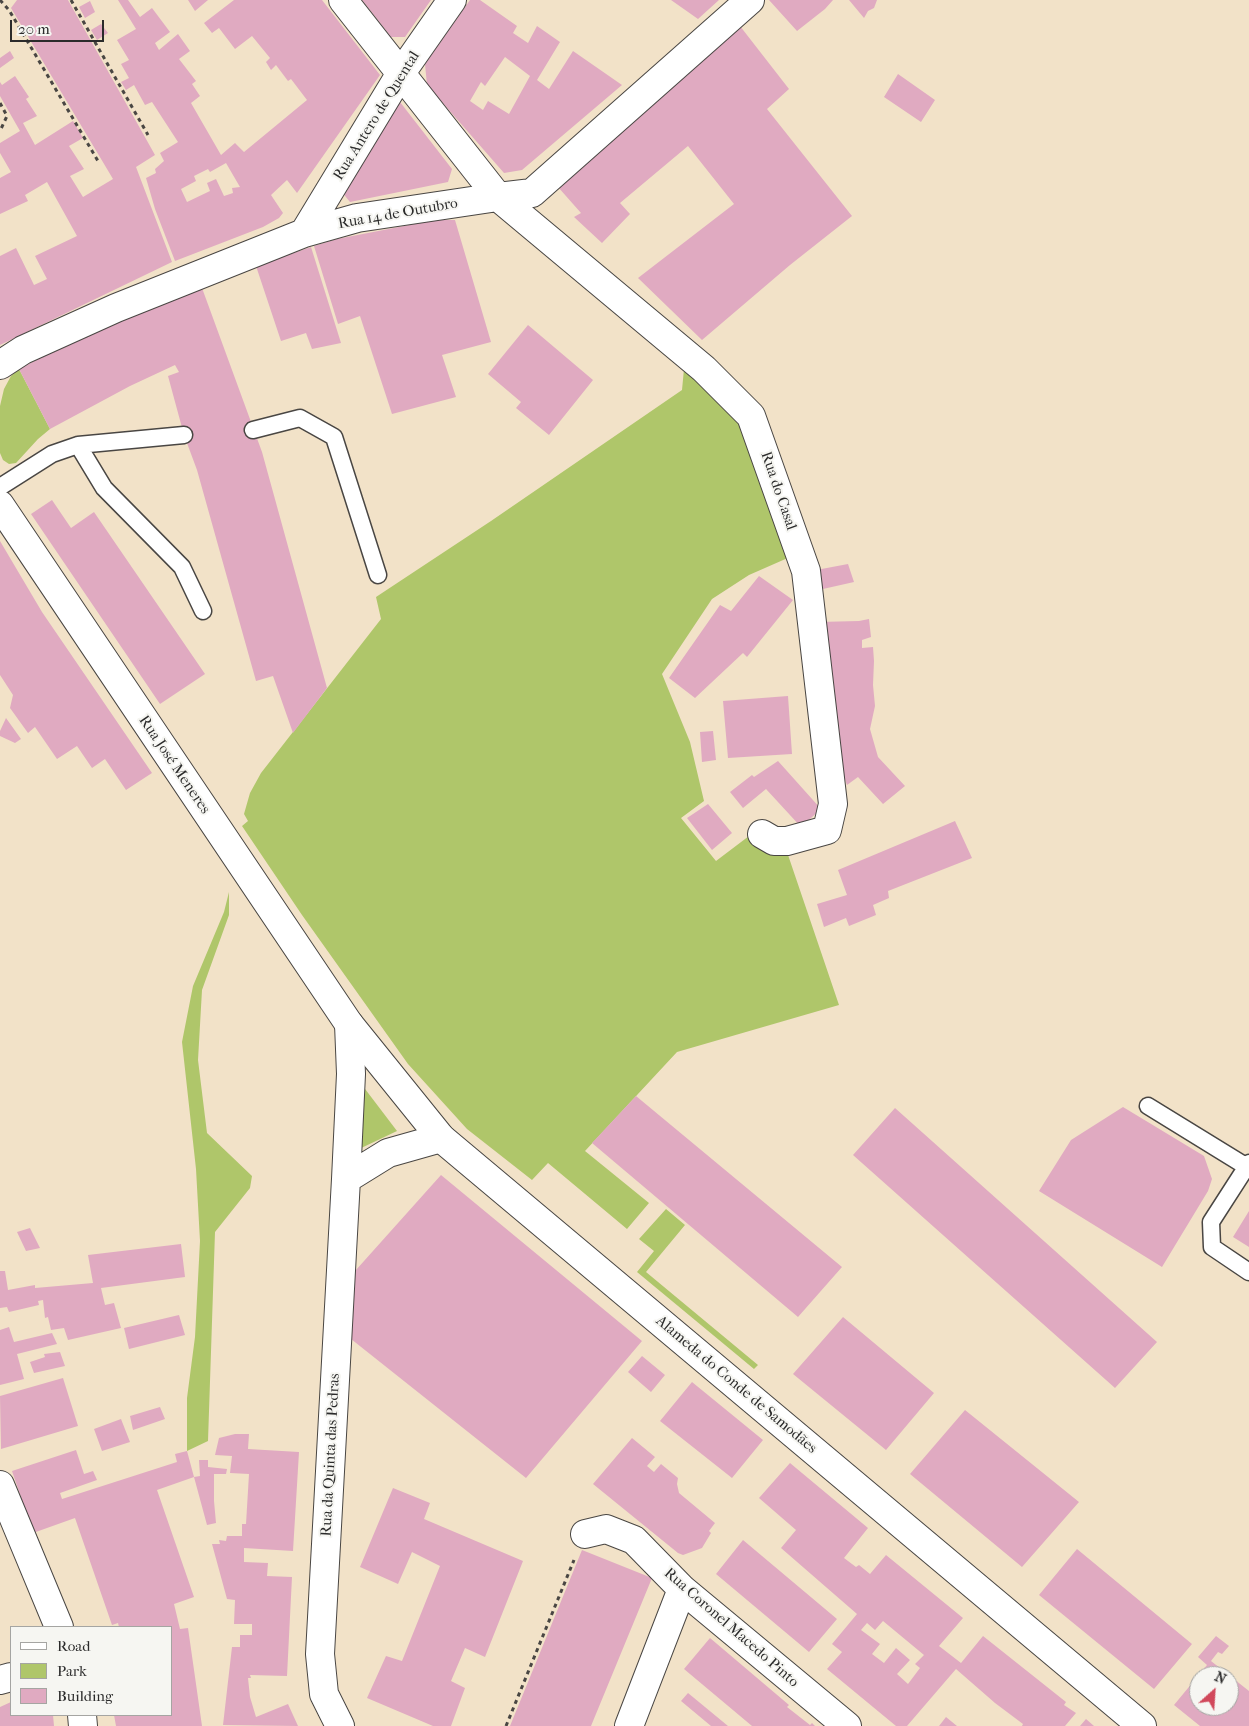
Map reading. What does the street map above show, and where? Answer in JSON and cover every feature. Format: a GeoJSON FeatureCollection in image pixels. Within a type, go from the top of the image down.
{"type":"FeatureCollection","features":[{"type":"Feature","properties":{"kind":"street"},"geometry":{"type":"LineString","coordinates":[[343,0],[498,197]]}},
{"type":"Feature","properties":{"kind":"street","name":"Rua Antero de Quental"},"geometry":{"type":"LineString","coordinates":[[304,234],[401,73],[452,0]]}},
{"type":"Feature","properties":{"kind":"street","name":"Rua 14 de Outubro"},"geometry":{"type":"LineString","coordinates":[[0,365],[23,350],[116,308],[304,234],[357,218],[532,193],[750,0]]}},
{"type":"Feature","properties":{"kind":"street","name":"Rua do Casal"},"geometry":{"type":"LineString","coordinates":[[498,197],[704,369],[751,416],[806,571],[833,804],[827,830],[787,841],[774,841],[762,834]]}},
{"type":"Feature","properties":{"kind":"street","name":"Rua José Meneres"},"geometry":{"type":"LineString","coordinates":[[0,505],[349,1024]]}},
{"type":"Feature","properties":{"kind":"street","name":"Alameda do Conde de Samodães"},"geometry":{"type":"LineString","coordinates":[[349,1024],[441,1138],[1142,1726]]}},
{"type":"Feature","properties":{"kind":"street","name":"Rua da Quinta das Pedras"},"geometry":{"type":"LineString","coordinates":[[340,1726],[324,1694],[320,1654],[351,1074],[349,1024]]}},
{"type":"Feature","properties":{"kind":"street"},"geometry":{"type":"LineString","coordinates":[[346,1179],[388,1153],[441,1138]]}},
{"type":"Feature","properties":{"kind":"street"},"geometry":{"type":"LineString","coordinates":[[0,1485],[59,1626]]}},
{"type":"Feature","properties":{"kind":"street","name":"Rua Coronel Macedo Pinto"},"geometry":{"type":"LineString","coordinates":[[585,1534],[606,1529],[634,1540],[682,1589],[847,1726]]}},
{"type":"Feature","properties":{"kind":"street"},"geometry":{"type":"LineString","coordinates":[[629,1726],[682,1589]]}},
{"type":"Feature","properties":{"kind":"lane"},"geometry":{"type":"LineString","coordinates":[[253,430],[300,418],[334,437],[378,575]]}},
{"type":"Feature","properties":{"kind":"lane"},"geometry":{"type":"LineString","coordinates":[[0,487],[52,454],[78,445],[184,435]]}},
{"type":"Feature","properties":{"kind":"lane"},"geometry":{"type":"LineString","coordinates":[[78,445],[104,488],[182,567],[203,612]]}},
{"type":"Feature","properties":{"kind":"lane"},"geometry":{"type":"LineString","coordinates":[[1148,1106],[1248,1165],[1210,1222],[1212,1247],[1249,1272]]}},
{"type":"Feature","properties":{"kind":"path"},"geometry":{"type":"LineString","coordinates":[[0,0],[10,10],[98,160]]}},
{"type":"Feature","properties":{"kind":"path"},"geometry":{"type":"LineString","coordinates":[[71,0],[148,135]]}},
{"type":"Feature","properties":{"kind":"path"},"geometry":{"type":"LineString","coordinates":[[0,103],[7,116],[0,131]]}},
{"type":"Feature","properties":{"kind":"path"},"geometry":{"type":"LineString","coordinates":[[506,1726],[585,1534]]}},
{"type":"Feature","properties":{"kind":"green space"},"geometry":{"type":"Polygon","coordinates":[[[19,369],[50,429],[16,463],[9,464],[3,460],[0,453],[0,406],[4,389],[11,376],[19,369]]]}},
{"type":"Feature","properties":{"kind":"green space"},"geometry":{"type":"Polygon","coordinates":[[[684,369],[744,418],[790,557],[749,575],[712,599],[662,674],[690,742],[704,801],[681,818],[716,861],[749,836],[787,852],[839,1005],[677,1052],[585,1151],[649,1203],[627,1229],[548,1163],[532,1180],[467,1129],[408,1064],[302,915],[242,826],[248,821],[244,814],[250,793],[261,773],[381,619],[376,597],[682,390],[684,369]]]}},
{"type":"Feature","properties":{"kind":"green space"},"geometry":{"type":"Polygon","coordinates":[[[229,892],[229,915],[202,990],[198,1060],[207,1133],[252,1176],[250,1188],[215,1232],[208,1441],[187,1451],[187,1398],[195,1337],[200,1241],[196,1169],[182,1042],[193,986],[224,912],[229,892]]]}},
{"type":"Feature","properties":{"kind":"green space"},"geometry":{"type":"Polygon","coordinates":[[[359,1081],[397,1131],[357,1150],[359,1081]]]}},
{"type":"Feature","properties":{"kind":"green space"},"geometry":{"type":"Polygon","coordinates":[[[666,1209],[685,1225],[646,1272],[758,1365],[754,1369],[637,1272],[654,1251],[639,1239],[666,1209]]]}},
{"type":"Feature","properties":{"kind":"building"},"geometry":{"type":"Polygon","coordinates":[[[17,0],[68,0],[155,155],[136,167],[172,262],[0,345],[0,256],[16,248],[34,285],[47,279],[35,256],[77,236],[47,182],[25,195],[28,201],[0,214],[0,178],[11,172],[0,153],[0,143],[20,131],[0,96],[0,82],[2,85],[15,76],[29,97],[26,99],[37,116],[23,123],[35,145],[73,121],[83,138],[69,146],[84,169],[70,176],[83,197],[113,179],[11,8],[17,0]]]}},
{"type":"Feature","properties":{"kind":"building"},"geometry":{"type":"Polygon","coordinates":[[[118,0],[128,0],[140,17],[152,8],[170,32],[155,43],[159,50],[178,34],[190,51],[179,59],[196,81],[192,84],[200,96],[191,103],[221,155],[235,143],[244,152],[307,100],[291,79],[288,81],[276,65],[271,70],[266,62],[270,58],[252,36],[235,49],[219,28],[212,33],[204,23],[234,0],[322,0],[380,75],[297,193],[287,180],[271,195],[283,213],[279,218],[263,227],[175,261],[155,209],[146,178],[156,173],[155,169],[164,161],[160,153],[178,142],[152,102],[145,105],[134,85],[126,90],[121,82],[129,78],[121,64],[129,60],[117,40],[136,29],[118,0]],[[226,163],[210,172],[208,169],[194,176],[196,181],[181,189],[187,202],[210,191],[207,183],[216,179],[224,196],[233,193],[232,188],[240,187],[226,163]]]}},
{"type":"Feature","properties":{"kind":"building"},"geometry":{"type":"Polygon","coordinates":[[[188,0],[208,0],[195,11],[188,0]]]}},
{"type":"Feature","properties":{"kind":"building"},"geometry":{"type":"Polygon","coordinates":[[[362,0],[431,0],[405,37],[391,37],[362,0]]]}},
{"type":"Feature","properties":{"kind":"building"},"geometry":{"type":"Polygon","coordinates":[[[470,0],[480,0],[517,26],[513,33],[528,43],[537,26],[560,42],[537,80],[549,89],[573,51],[622,85],[522,170],[504,173],[427,85],[425,64],[470,0]],[[505,57],[485,86],[481,82],[470,101],[483,110],[488,101],[509,114],[530,76],[505,57]]]}},
{"type":"Feature","properties":{"kind":"building"},"geometry":{"type":"Polygon","coordinates":[[[671,0],[719,0],[698,19],[671,0]]]}},
{"type":"Feature","properties":{"kind":"building"},"geometry":{"type":"Polygon","coordinates":[[[769,0],[833,0],[825,9],[797,31],[769,0]]]}},
{"type":"Feature","properties":{"kind":"building"},"geometry":{"type":"Polygon","coordinates":[[[849,0],[877,0],[874,8],[868,11],[864,18],[849,0]]]}},
{"type":"Feature","properties":{"kind":"building"},"geometry":{"type":"Polygon","coordinates":[[[90,1],[95,12],[85,18],[79,7],[90,1]]]}},
{"type":"Feature","properties":{"kind":"building"},"geometry":{"type":"Polygon","coordinates":[[[101,24],[108,33],[97,40],[91,30],[101,24]]]}},
{"type":"Feature","properties":{"kind":"building"},"geometry":{"type":"Polygon","coordinates":[[[740,26],[789,89],[767,109],[852,216],[790,265],[702,340],[638,278],[734,204],[688,146],[620,203],[630,214],[602,243],[574,217],[581,213],[558,187],[740,26]]]}},
{"type":"Feature","properties":{"kind":"building"},"geometry":{"type":"Polygon","coordinates":[[[10,51],[14,58],[0,68],[0,58],[10,51]]]}},
{"type":"Feature","properties":{"kind":"building"},"geometry":{"type":"Polygon","coordinates":[[[898,74],[935,100],[921,122],[884,97],[898,74]]]}},
{"type":"Feature","properties":{"kind":"building"},"geometry":{"type":"Polygon","coordinates":[[[400,102],[452,169],[448,182],[350,202],[341,191],[400,102]]]}},
{"type":"Feature","properties":{"kind":"building"},"geometry":{"type":"Polygon","coordinates":[[[435,220],[455,220],[491,342],[442,355],[456,397],[392,414],[360,316],[338,324],[314,246],[337,239],[435,220]]]}},
{"type":"Feature","properties":{"kind":"building"},"geometry":{"type":"Polygon","coordinates":[[[311,247],[341,343],[312,349],[306,333],[281,341],[256,266],[311,247]]]}},
{"type":"Feature","properties":{"kind":"building"},"geometry":{"type":"Polygon","coordinates":[[[202,288],[262,452],[327,688],[293,733],[273,676],[256,681],[197,470],[184,435],[168,376],[179,372],[175,365],[130,386],[50,429],[19,369],[99,328],[202,288]]]}},
{"type":"Feature","properties":{"kind":"building"},"geometry":{"type":"Polygon","coordinates":[[[528,325],[593,380],[549,435],[516,408],[521,402],[488,374],[528,325]]]}},
{"type":"Feature","properties":{"kind":"building"},"geometry":{"type":"Polygon","coordinates":[[[52,500],[71,528],[94,512],[205,674],[160,704],[31,514],[52,500]]]}},
{"type":"Feature","properties":{"kind":"building"},"geometry":{"type":"Polygon","coordinates":[[[0,541],[42,612],[152,773],[126,790],[105,759],[92,768],[77,746],[57,759],[35,727],[28,733],[10,708],[13,695],[0,675],[0,541]]]}},
{"type":"Feature","properties":{"kind":"building"},"geometry":{"type":"Polygon","coordinates":[[[848,564],[854,582],[814,591],[811,571],[848,564]]]}},
{"type":"Feature","properties":{"kind":"building"},"geometry":{"type":"Polygon","coordinates":[[[759,576],[793,600],[747,657],[743,653],[695,698],[669,678],[720,605],[731,611],[759,576]]]}},
{"type":"Feature","properties":{"kind":"building"},"geometry":{"type":"Polygon","coordinates":[[[869,619],[871,637],[862,640],[862,648],[873,647],[875,706],[870,729],[878,757],[905,786],[883,804],[858,777],[847,785],[831,740],[818,622],[869,619]]]}},
{"type":"Feature","properties":{"kind":"building"},"geometry":{"type":"Polygon","coordinates":[[[788,696],[792,754],[728,758],[723,701],[788,696]]]}},
{"type":"Feature","properties":{"kind":"building"},"geometry":{"type":"Polygon","coordinates":[[[6,718],[21,739],[15,743],[0,736],[0,731],[6,718]]]}},
{"type":"Feature","properties":{"kind":"building"},"geometry":{"type":"Polygon","coordinates":[[[713,731],[716,760],[702,762],[700,732],[713,731]]]}},
{"type":"Feature","properties":{"kind":"building"},"geometry":{"type":"Polygon","coordinates":[[[778,761],[821,809],[801,827],[766,789],[743,808],[730,792],[752,775],[754,777],[778,761]]]}},
{"type":"Feature","properties":{"kind":"building"},"geometry":{"type":"Polygon","coordinates":[[[708,804],[732,833],[712,850],[687,818],[708,804]]]}},
{"type":"Feature","properties":{"kind":"building"},"geometry":{"type":"Polygon","coordinates":[[[955,821],[972,858],[888,891],[889,898],[873,905],[876,915],[849,926],[846,918],[824,927],[817,904],[847,895],[838,870],[955,821]]]}},
{"type":"Feature","properties":{"kind":"building"},"geometry":{"type":"Polygon","coordinates":[[[636,1096],[842,1267],[798,1317],[592,1143],[636,1096]]]}},
{"type":"Feature","properties":{"kind":"building"},"geometry":{"type":"Polygon","coordinates":[[[1123,1107],[1204,1156],[1212,1179],[1208,1191],[1162,1267],[1039,1191],[1071,1140],[1123,1107]]]}},
{"type":"Feature","properties":{"kind":"building"},"geometry":{"type":"Polygon","coordinates":[[[895,1108],[1157,1342],[1115,1388],[853,1155],[895,1108]]]}},
{"type":"Feature","properties":{"kind":"building"},"geometry":{"type":"Polygon","coordinates":[[[441,1175],[642,1341],[526,1478],[346,1335],[347,1280],[441,1175]]]}},
{"type":"Feature","properties":{"kind":"building"},"geometry":{"type":"Polygon","coordinates":[[[1249,1211],[1249,1247],[1233,1237],[1249,1211]]]}},
{"type":"Feature","properties":{"kind":"building"},"geometry":{"type":"Polygon","coordinates":[[[30,1228],[40,1248],[26,1251],[17,1232],[30,1228]]]}},
{"type":"Feature","properties":{"kind":"building"},"geometry":{"type":"Polygon","coordinates":[[[181,1244],[185,1277],[101,1288],[105,1305],[114,1303],[121,1328],[68,1340],[64,1328],[51,1330],[48,1317],[45,1318],[43,1300],[38,1301],[39,1305],[9,1312],[7,1307],[0,1308],[0,1271],[5,1271],[8,1290],[35,1285],[35,1288],[93,1283],[88,1255],[181,1244]]]}},
{"type":"Feature","properties":{"kind":"building"},"geometry":{"type":"Polygon","coordinates":[[[179,1315],[185,1335],[129,1349],[124,1328],[179,1315]]]}},
{"type":"Feature","properties":{"kind":"building"},"geometry":{"type":"Polygon","coordinates":[[[843,1317],[934,1393],[886,1450],[793,1374],[843,1317]]]}},
{"type":"Feature","properties":{"kind":"building"},"geometry":{"type":"Polygon","coordinates":[[[9,1327],[14,1342],[52,1333],[57,1344],[17,1354],[24,1379],[0,1385],[0,1330],[9,1327]]]}},
{"type":"Feature","properties":{"kind":"building"},"geometry":{"type":"Polygon","coordinates":[[[60,1352],[65,1366],[34,1373],[30,1362],[45,1357],[44,1354],[60,1352]]]}},
{"type":"Feature","properties":{"kind":"building"},"geometry":{"type":"Polygon","coordinates":[[[642,1356],[665,1375],[651,1392],[628,1372],[642,1356]]]}},
{"type":"Feature","properties":{"kind":"building"},"geometry":{"type":"Polygon","coordinates":[[[63,1378],[78,1426],[1,1449],[0,1396],[63,1378]]]}},
{"type":"Feature","properties":{"kind":"building"},"geometry":{"type":"Polygon","coordinates":[[[692,1382],[763,1440],[732,1478],[660,1421],[692,1382]]]}},
{"type":"Feature","properties":{"kind":"building"},"geometry":{"type":"Polygon","coordinates":[[[160,1407],[165,1419],[133,1430],[130,1416],[160,1407]]]}},
{"type":"Feature","properties":{"kind":"building"},"geometry":{"type":"Polygon","coordinates":[[[965,1410],[1079,1502],[1022,1567],[910,1474],[965,1410]]]}},
{"type":"Feature","properties":{"kind":"building"},"geometry":{"type":"Polygon","coordinates":[[[121,1419],[130,1442],[102,1451],[94,1429],[121,1419]]]}},
{"type":"Feature","properties":{"kind":"building"},"geometry":{"type":"Polygon","coordinates":[[[235,1434],[249,1434],[248,1449],[299,1452],[293,1551],[244,1548],[244,1562],[268,1563],[267,1576],[292,1577],[287,1676],[250,1675],[251,1678],[248,1678],[250,1697],[256,1717],[288,1704],[298,1726],[223,1725],[232,1647],[240,1647],[240,1635],[252,1635],[252,1624],[234,1624],[235,1600],[227,1599],[212,1544],[220,1544],[219,1540],[226,1541],[227,1536],[242,1536],[242,1524],[246,1524],[249,1474],[230,1473],[232,1456],[215,1455],[219,1438],[235,1434]]]}},
{"type":"Feature","properties":{"kind":"building"},"geometry":{"type":"Polygon","coordinates":[[[632,1438],[655,1457],[647,1466],[654,1472],[661,1464],[678,1478],[679,1493],[715,1523],[709,1531],[711,1533],[702,1548],[683,1555],[678,1553],[593,1484],[632,1438]]]}},
{"type":"Feature","properties":{"kind":"building"},"geometry":{"type":"Polygon","coordinates":[[[76,1450],[84,1474],[93,1471],[97,1480],[60,1493],[62,1499],[177,1462],[175,1454],[187,1451],[194,1477],[157,1490],[194,1597],[174,1604],[180,1629],[188,1628],[202,1726],[116,1726],[114,1716],[172,1716],[172,1626],[119,1626],[118,1623],[112,1625],[75,1518],[33,1533],[12,1471],[76,1450]]]}},
{"type":"Feature","properties":{"kind":"building"},"geometry":{"type":"Polygon","coordinates":[[[199,1460],[208,1460],[208,1467],[227,1469],[226,1474],[214,1474],[216,1523],[207,1525],[194,1477],[200,1476],[199,1460]]]}},
{"type":"Feature","properties":{"kind":"building"},"geometry":{"type":"Polygon","coordinates":[[[790,1463],[868,1528],[844,1558],[856,1567],[859,1565],[870,1574],[886,1555],[963,1618],[939,1646],[961,1663],[983,1636],[1066,1702],[1064,1705],[1076,1713],[1065,1726],[1022,1726],[1023,1724],[995,1703],[956,1669],[907,1726],[896,1726],[827,1669],[842,1652],[832,1644],[857,1614],[781,1548],[796,1530],[759,1498],[790,1463]],[[883,1621],[875,1630],[867,1623],[861,1630],[880,1644],[872,1654],[884,1663],[896,1648],[910,1660],[897,1674],[908,1684],[920,1668],[915,1664],[924,1655],[883,1621]]]}},
{"type":"Feature","properties":{"kind":"building"},"geometry":{"type":"Polygon","coordinates":[[[393,1488],[430,1503],[424,1519],[523,1561],[485,1657],[465,1648],[451,1681],[465,1688],[451,1726],[433,1726],[367,1698],[386,1656],[402,1661],[440,1566],[412,1552],[398,1584],[360,1567],[393,1488]]]}},
{"type":"Feature","properties":{"kind":"building"},"geometry":{"type":"Polygon","coordinates":[[[743,1540],[837,1619],[809,1652],[716,1574],[743,1540]]]}},
{"type":"Feature","properties":{"kind":"building"},"geometry":{"type":"Polygon","coordinates":[[[1077,1549],[1192,1644],[1154,1689],[1039,1595],[1077,1549]]]}},
{"type":"Feature","properties":{"kind":"building"},"geometry":{"type":"Polygon","coordinates":[[[582,1550],[652,1578],[591,1726],[510,1726],[582,1550]]]}},
{"type":"Feature","properties":{"kind":"building"},"geometry":{"type":"Polygon","coordinates":[[[1216,1636],[1229,1646],[1222,1654],[1218,1652],[1211,1661],[1217,1666],[1207,1665],[1198,1657],[1216,1636]]]}},
{"type":"Feature","properties":{"kind":"building"},"geometry":{"type":"Polygon","coordinates":[[[710,1638],[789,1705],[787,1707],[810,1725],[812,1723],[815,1726],[752,1726],[684,1669],[710,1638]]]}},
{"type":"Feature","properties":{"kind":"building"},"geometry":{"type":"Polygon","coordinates":[[[1239,1683],[1249,1691],[1249,1726],[1200,1726],[1174,1705],[1189,1687],[1189,1716],[1239,1716],[1239,1683]]]}},
{"type":"Feature","properties":{"kind":"building"},"geometry":{"type":"Polygon","coordinates":[[[688,1693],[728,1726],[711,1726],[681,1701],[688,1693]]]}},
{"type":"Feature","properties":{"kind":"building"},"geometry":{"type":"Polygon","coordinates":[[[10,1702],[10,1716],[53,1716],[54,1726],[0,1726],[0,1707],[10,1702]]]}},
{"type":"Feature","properties":{"kind":"building"},"geometry":{"type":"Polygon","coordinates":[[[946,1717],[957,1726],[939,1726],[946,1717]]]}},
{"type":"Feature","properties":{"kind":"building"},"geometry":{"type":"Polygon","coordinates":[[[1086,1719],[1094,1726],[1080,1726],[1086,1719]]]}}]}
